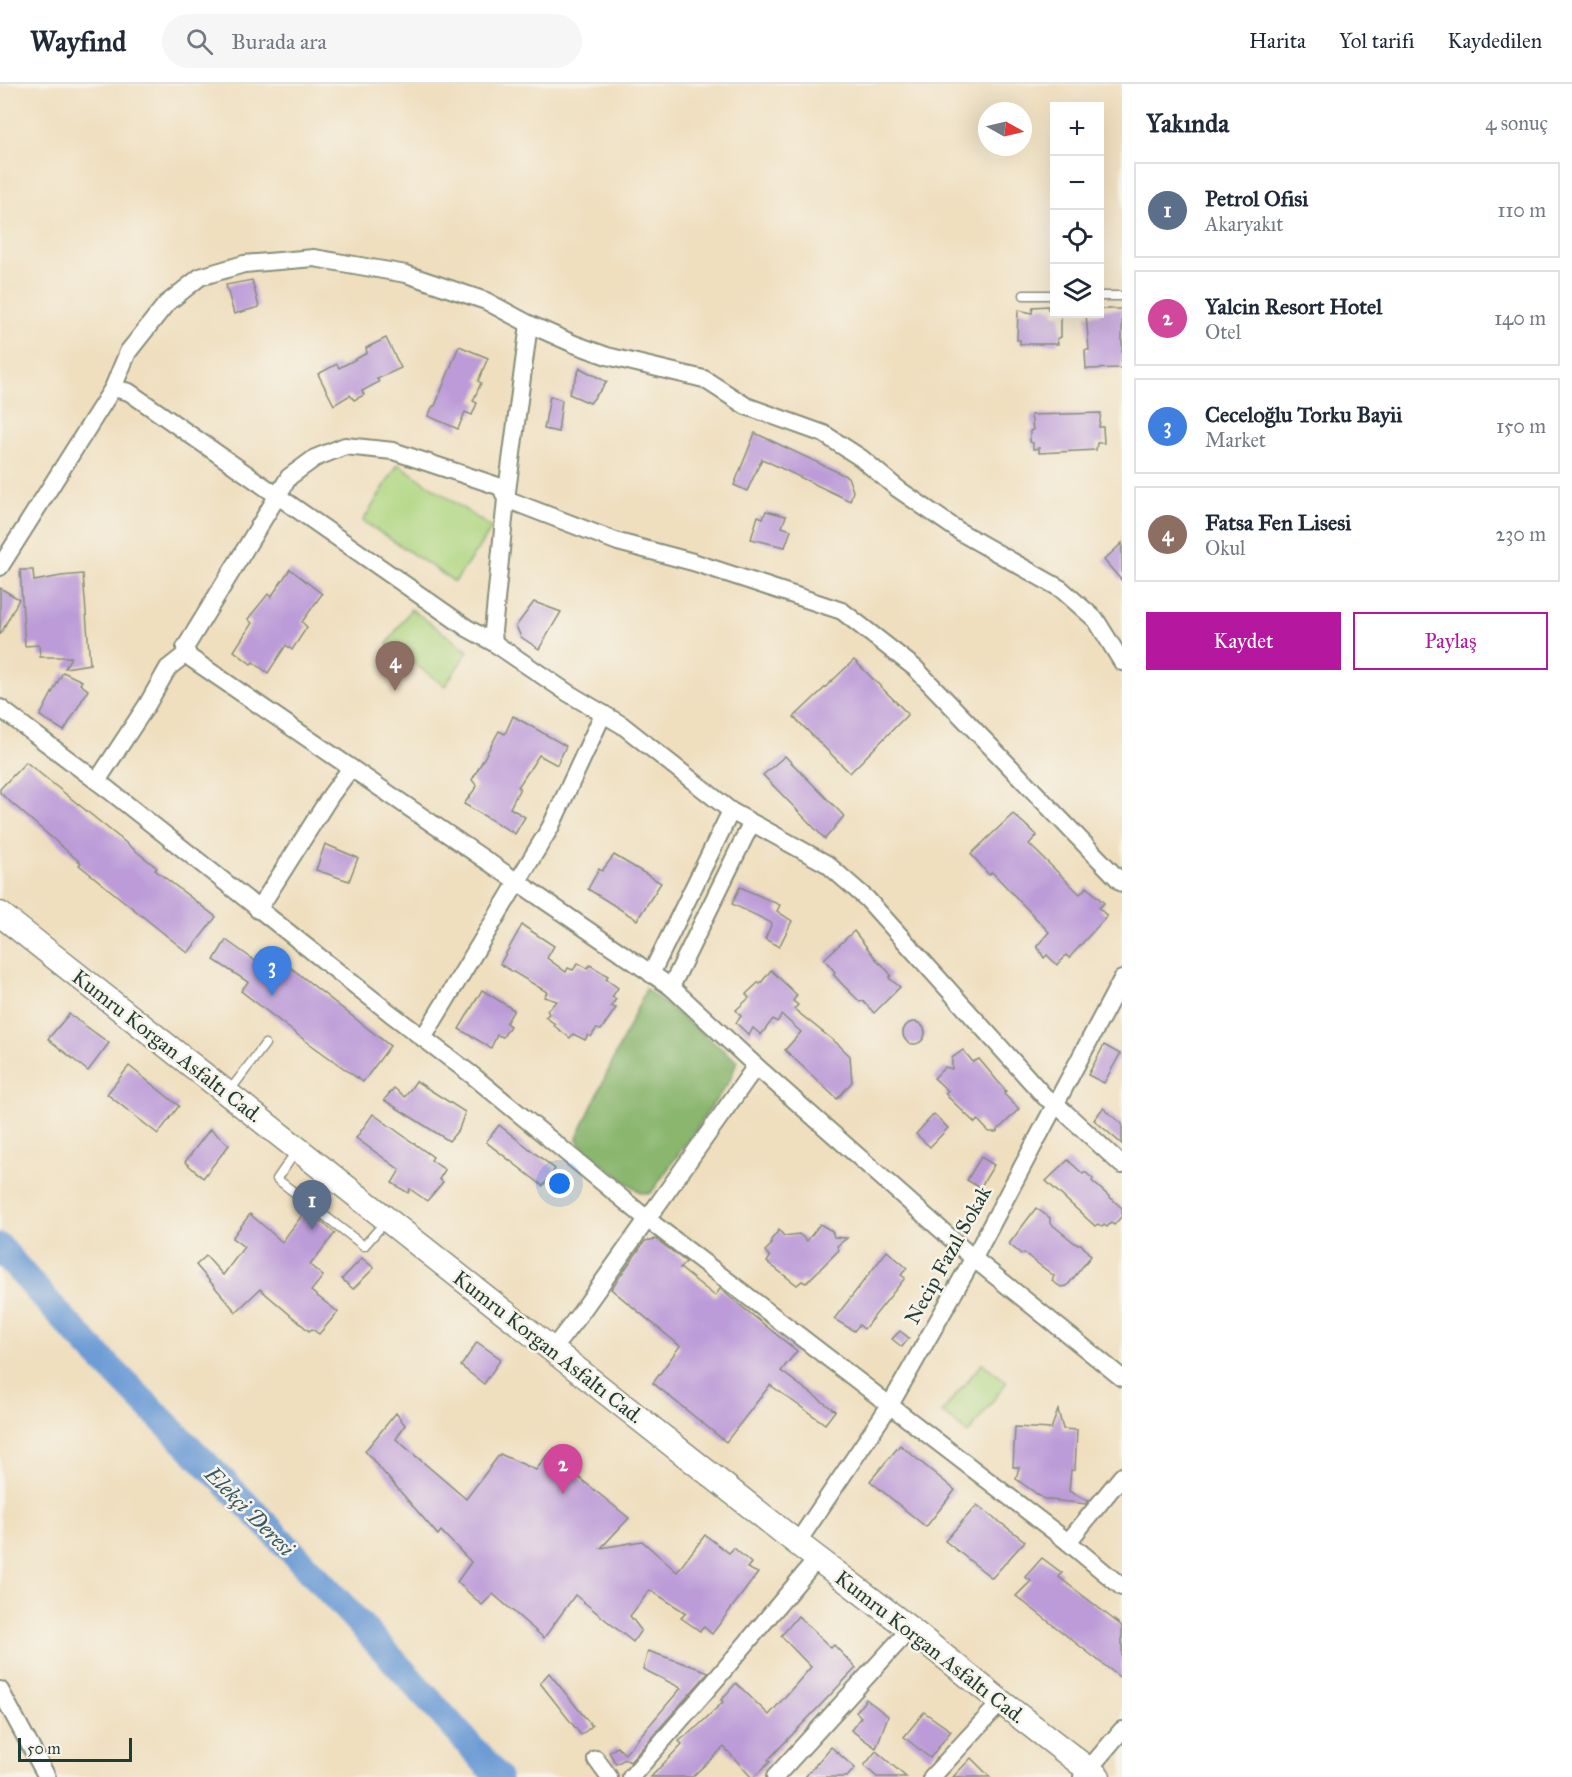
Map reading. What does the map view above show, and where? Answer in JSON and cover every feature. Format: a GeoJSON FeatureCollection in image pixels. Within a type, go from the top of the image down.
{"type":"FeatureCollection","features":[{"type":"Feature","properties":{"kind":"main road","name":"Kumru Korgan Asfaltı Cad."},"geometry":{"type":"LineString","coordinates":[[0,914],[797,1544],[910,1629],[1089,1775]]}},
{"type":"Feature","properties":{"kind":"street"},"geometry":{"type":"LineString","coordinates":[[0,567],[113,388],[128,352],[166,304],[200,277],[244,264],[314,258],[406,274],[486,301],[574,344],[607,356],[704,379],[746,406],[824,434],[861,458],[898,489],[962,533],[1061,589],[1096,620],[1122,662]]}},
{"type":"Feature","properties":{"kind":"street"},"geometry":{"type":"LineString","coordinates":[[494,643],[493,631],[506,499],[529,324]]}},
{"type":"Feature","properties":{"kind":"street"},"geometry":{"type":"LineString","coordinates":[[113,388],[129,392],[466,628],[494,643],[568,693],[622,725],[731,811],[827,864],[867,899],[1045,1097],[1057,1105],[1122,1165]]}},
{"type":"Feature","properties":{"kind":"street"},"geometry":{"type":"LineString","coordinates":[[1122,883],[915,668],[842,611],[693,562],[618,542],[506,499],[501,487],[393,452],[345,446],[315,458],[289,477],[185,648],[189,657],[671,987],[756,1066],[973,1258],[1122,1378]]}},
{"type":"Feature","properties":{"kind":"street"},"geometry":{"type":"LineString","coordinates":[[97,781],[147,705],[168,668],[187,653]]}},
{"type":"Feature","properties":{"kind":"street"},"geometry":{"type":"LineString","coordinates":[[0,708],[482,1082],[648,1219],[1068,1542],[1122,1587]]}},
{"type":"Feature","properties":{"kind":"street"},"geometry":{"type":"LineString","coordinates":[[423,1038],[550,828],[603,714]]}},
{"type":"Feature","properties":{"kind":"street"},"geometry":{"type":"LineString","coordinates":[[258,910],[331,795],[351,768]]}},
{"type":"Feature","properties":{"kind":"street"},"geometry":{"type":"LineString","coordinates":[[651,974],[731,811]]}},
{"type":"Feature","properties":{"kind":"street"},"geometry":{"type":"LineString","coordinates":[[671,987],[751,824]]}},
{"type":"Feature","properties":{"kind":"street","name":"Necip Fazıl Sokak"},"geometry":{"type":"LineString","coordinates":[[797,1544],[890,1405],[1057,1105],[1122,979]]}},
{"type":"Feature","properties":{"kind":"street"},"geometry":{"type":"LineString","coordinates":[[552,1350],[756,1066]]}},
{"type":"Feature","properties":{"kind":"street"},"geometry":{"type":"LineString","coordinates":[[1068,1542],[1120,1483]]}},
{"type":"Feature","properties":{"kind":"street"},"geometry":{"type":"LineString","coordinates":[[632,1777],[817,1559]]}},
{"type":"Feature","properties":{"kind":"street"},"geometry":{"type":"LineString","coordinates":[[775,1777],[910,1629]]}},
{"type":"Feature","properties":{"kind":"street"},"geometry":{"type":"LineString","coordinates":[[0,1690],[47,1777]]}},
{"type":"Feature","properties":{"kind":"street"},"geometry":{"type":"LineString","coordinates":[[932,1777],[1001,1702]]}},
{"type":"Feature","properties":{"kind":"street"},"geometry":{"type":"LineString","coordinates":[[1089,1775],[1122,1730]]}},
{"type":"Feature","properties":{"kind":"street"},"geometry":{"type":"LineString","coordinates":[[596,1759],[609,1777]]}},
{"type":"Feature","properties":{"kind":"lane"},"geometry":{"type":"LineString","coordinates":[[1024,295],[1050,295]]}},
{"type":"Feature","properties":{"kind":"lane"},"geometry":{"type":"LineString","coordinates":[[1104,296],[1122,296]]}},
{"type":"Feature","properties":{"kind":"lane"},"geometry":{"type":"LineString","coordinates":[[227,1094],[265,1044]]}},
{"type":"Feature","properties":{"kind":"lane"},"geometry":{"type":"LineString","coordinates":[[298,1149],[277,1179],[364,1246],[387,1220]]}},
{"type":"Feature","properties":{"kind":"green space"},"geometry":{"type":"Polygon","coordinates":[[[398,464],[492,528],[455,582],[363,521],[398,464]]]}},
{"type":"Feature","properties":{"kind":"green space"},"geometry":{"type":"Polygon","coordinates":[[[411,609],[468,651],[445,686],[387,644],[411,609]]]}},
{"type":"Feature","properties":{"kind":"green space"},"geometry":{"type":"Polygon","coordinates":[[[646,989],[737,1061],[730,1080],[651,1193],[641,1193],[580,1146],[577,1138],[646,989]]]}},
{"type":"Feature","properties":{"kind":"green space"},"geometry":{"type":"Polygon","coordinates":[[[982,1363],[1007,1382],[968,1434],[942,1412],[982,1363]]]}},
{"type":"Feature","properties":{"kind":"building"},"geometry":{"type":"Polygon","coordinates":[[[252,280],[259,307],[234,314],[226,285],[252,280]]]}},
{"type":"Feature","properties":{"kind":"building"},"geometry":{"type":"Polygon","coordinates":[[[1048,306],[1050,318],[1061,318],[1061,337],[1057,339],[1058,344],[1020,344],[1020,340],[1017,340],[1018,310],[1032,313],[1033,307],[1048,306]]]}},
{"type":"Feature","properties":{"kind":"building"},"geometry":{"type":"Polygon","coordinates":[[[1104,309],[1122,309],[1122,368],[1086,369],[1085,350],[1089,350],[1086,318],[1104,318],[1104,309]]]}},
{"type":"Feature","properties":{"kind":"building"},"geometry":{"type":"Polygon","coordinates":[[[386,338],[401,368],[377,379],[379,382],[362,391],[364,395],[354,400],[350,395],[334,405],[318,374],[337,364],[339,368],[367,353],[366,348],[386,338]]]}},
{"type":"Feature","properties":{"kind":"building"},"geometry":{"type":"Polygon","coordinates":[[[459,346],[488,358],[478,381],[481,383],[473,401],[477,403],[472,415],[465,412],[458,429],[428,416],[435,406],[459,346]]]}},
{"type":"Feature","properties":{"kind":"building"},"geometry":{"type":"Polygon","coordinates":[[[580,368],[607,382],[590,403],[569,394],[580,368]]]}},
{"type":"Feature","properties":{"kind":"building"},"geometry":{"type":"Polygon","coordinates":[[[550,396],[562,400],[558,432],[544,429],[550,396]]]}},
{"type":"Feature","properties":{"kind":"building"},"geometry":{"type":"Polygon","coordinates":[[[1101,413],[1099,427],[1103,427],[1104,443],[1097,443],[1096,450],[1039,453],[1039,448],[1033,449],[1033,443],[1030,442],[1030,431],[1033,430],[1031,415],[1101,413]]]}},
{"type":"Feature","properties":{"kind":"building"},"geometry":{"type":"Polygon","coordinates":[[[755,433],[848,477],[853,491],[850,501],[762,459],[747,491],[734,485],[755,433]]]}},
{"type":"Feature","properties":{"kind":"building"},"geometry":{"type":"Polygon","coordinates":[[[766,511],[786,516],[782,527],[791,530],[785,547],[751,539],[758,516],[763,518],[766,511]]]}},
{"type":"Feature","properties":{"kind":"building"},"geometry":{"type":"Polygon","coordinates":[[[1122,543],[1122,581],[1104,560],[1122,543]]]}},
{"type":"Feature","properties":{"kind":"building"},"geometry":{"type":"Polygon","coordinates":[[[290,569],[322,594],[302,622],[307,627],[292,650],[286,645],[268,673],[234,651],[252,623],[248,619],[268,594],[271,597],[290,569]]]}},
{"type":"Feature","properties":{"kind":"building"},"geometry":{"type":"Polygon","coordinates":[[[20,570],[33,570],[34,581],[83,574],[90,664],[65,668],[71,657],[40,657],[39,645],[25,646],[20,570]]]}},
{"type":"Feature","properties":{"kind":"building"},"geometry":{"type":"Polygon","coordinates":[[[0,588],[19,599],[0,635],[0,588]]]}},
{"type":"Feature","properties":{"kind":"building"},"geometry":{"type":"Polygon","coordinates":[[[534,602],[561,612],[539,649],[521,637],[516,626],[534,602]]]}},
{"type":"Feature","properties":{"kind":"building"},"geometry":{"type":"Polygon","coordinates":[[[854,660],[908,714],[850,773],[794,717],[854,660]]]}},
{"type":"Feature","properties":{"kind":"building"},"geometry":{"type":"Polygon","coordinates":[[[63,672],[82,681],[80,684],[88,690],[64,731],[40,716],[63,672]]]}},
{"type":"Feature","properties":{"kind":"building"},"geometry":{"type":"Polygon","coordinates":[[[513,716],[566,746],[557,765],[539,755],[518,787],[520,788],[510,808],[525,817],[515,834],[464,804],[477,786],[472,780],[499,731],[505,734],[513,716]]]}},
{"type":"Feature","properties":{"kind":"building"},"geometry":{"type":"Polygon","coordinates":[[[785,756],[844,816],[825,839],[763,775],[785,756]]]}},
{"type":"Feature","properties":{"kind":"building"},"geometry":{"type":"Polygon","coordinates":[[[26,762],[157,868],[155,870],[216,917],[188,953],[79,865],[81,863],[0,793],[0,789],[26,762]]]}},
{"type":"Feature","properties":{"kind":"building"},"geometry":{"type":"Polygon","coordinates":[[[1013,814],[1037,835],[1029,844],[1080,894],[1087,887],[1104,903],[1099,908],[1107,916],[1069,958],[1066,955],[1057,965],[1047,955],[1044,958],[1037,946],[1049,932],[992,872],[989,875],[971,854],[1013,814]]]}},
{"type":"Feature","properties":{"kind":"building"},"geometry":{"type":"Polygon","coordinates":[[[325,844],[358,858],[349,881],[316,870],[325,844]]]}},
{"type":"Feature","properties":{"kind":"building"},"geometry":{"type":"Polygon","coordinates":[[[614,855],[661,883],[637,920],[588,889],[599,869],[602,871],[614,855]]]}},
{"type":"Feature","properties":{"kind":"building"},"geometry":{"type":"Polygon","coordinates":[[[740,887],[780,905],[777,911],[792,921],[779,947],[765,939],[772,923],[732,904],[740,887]]]}},
{"type":"Feature","properties":{"kind":"building"},"geometry":{"type":"Polygon","coordinates":[[[522,925],[554,946],[547,958],[566,972],[568,968],[573,970],[578,963],[587,968],[590,965],[608,976],[606,979],[618,988],[612,997],[616,999],[611,1006],[616,1008],[601,1030],[596,1029],[591,1037],[588,1035],[585,1040],[573,1034],[570,1038],[553,1025],[555,1024],[545,1017],[549,1014],[547,1010],[557,1001],[544,997],[547,992],[500,964],[522,925]]]}},
{"type":"Feature","properties":{"kind":"building"},"geometry":{"type":"Polygon","coordinates":[[[854,931],[891,975],[889,978],[900,987],[874,1013],[842,984],[824,959],[854,931]]]}},
{"type":"Feature","properties":{"kind":"building"},"geometry":{"type":"Polygon","coordinates":[[[226,940],[261,965],[271,952],[390,1046],[363,1082],[241,991],[248,982],[214,960],[226,940]]]}},
{"type":"Feature","properties":{"kind":"building"},"geometry":{"type":"Polygon","coordinates":[[[771,970],[797,995],[793,1001],[798,1005],[794,1009],[850,1056],[852,1082],[837,1099],[785,1050],[801,1032],[782,1015],[777,1022],[773,1019],[761,1035],[753,1028],[749,1035],[736,1023],[741,1016],[736,1010],[749,998],[746,994],[759,982],[760,984],[771,970]]]}},
{"type":"Feature","properties":{"kind":"building"},"geometry":{"type":"Polygon","coordinates":[[[482,990],[514,1010],[506,1023],[510,1026],[503,1037],[497,1035],[491,1048],[459,1029],[482,990]]]}},
{"type":"Feature","properties":{"kind":"building"},"geometry":{"type":"Polygon","coordinates":[[[69,1014],[109,1043],[88,1071],[48,1039],[69,1014]]]}},
{"type":"Feature","properties":{"kind":"building"},"geometry":{"type":"Polygon","coordinates":[[[914,1022],[922,1025],[925,1033],[922,1041],[914,1044],[906,1041],[903,1033],[906,1025],[914,1022]]]}},
{"type":"Feature","properties":{"kind":"building"},"geometry":{"type":"Polygon","coordinates":[[[1104,1045],[1120,1054],[1104,1083],[1088,1075],[1104,1045]]]}},
{"type":"Feature","properties":{"kind":"building"},"geometry":{"type":"Polygon","coordinates":[[[963,1050],[973,1062],[979,1059],[1006,1091],[1004,1094],[1019,1109],[996,1132],[989,1132],[978,1120],[975,1123],[948,1097],[945,1093],[948,1091],[934,1078],[945,1067],[952,1069],[952,1058],[963,1050]]]}},
{"type":"Feature","properties":{"kind":"building"},"geometry":{"type":"Polygon","coordinates":[[[129,1066],[179,1106],[158,1134],[107,1094],[129,1066]]]}},
{"type":"Feature","properties":{"kind":"building"},"geometry":{"type":"Polygon","coordinates":[[[416,1081],[465,1112],[459,1129],[449,1141],[384,1100],[394,1088],[405,1097],[416,1081]]]}},
{"type":"Feature","properties":{"kind":"building"},"geometry":{"type":"Polygon","coordinates":[[[1103,1108],[1122,1124],[1122,1144],[1094,1120],[1103,1108]]]}},
{"type":"Feature","properties":{"kind":"building"},"geometry":{"type":"Polygon","coordinates":[[[373,1114],[433,1157],[431,1160],[445,1170],[439,1179],[443,1182],[427,1201],[410,1189],[408,1193],[392,1183],[400,1170],[356,1138],[373,1114]]]}},
{"type":"Feature","properties":{"kind":"building"},"geometry":{"type":"Polygon","coordinates":[[[934,1114],[948,1128],[930,1147],[916,1134],[934,1114]]]}},
{"type":"Feature","properties":{"kind":"building"},"geometry":{"type":"Polygon","coordinates":[[[499,1125],[555,1169],[543,1186],[486,1142],[499,1125]]]}},
{"type":"Feature","properties":{"kind":"building"},"geometry":{"type":"Polygon","coordinates":[[[210,1129],[229,1145],[203,1178],[185,1162],[210,1129]]]}},
{"type":"Feature","properties":{"kind":"building"},"geometry":{"type":"Polygon","coordinates":[[[981,1157],[994,1165],[980,1188],[967,1180],[981,1157]]]}},
{"type":"Feature","properties":{"kind":"building"},"geometry":{"type":"Polygon","coordinates":[[[1068,1160],[1083,1174],[1085,1172],[1093,1179],[1092,1181],[1122,1208],[1122,1216],[1114,1225],[1111,1223],[1107,1227],[1098,1224],[1095,1226],[1046,1181],[1068,1160]]]}},
{"type":"Feature","properties":{"kind":"building"},"geometry":{"type":"Polygon","coordinates":[[[1036,1208],[1050,1218],[1050,1223],[1076,1244],[1081,1244],[1091,1256],[1067,1286],[1061,1287],[1052,1281],[1054,1276],[1009,1244],[1036,1208]]]}},
{"type":"Feature","properties":{"kind":"building"},"geometry":{"type":"Polygon","coordinates":[[[306,1210],[335,1233],[310,1265],[323,1276],[311,1291],[338,1312],[319,1334],[312,1329],[309,1331],[260,1289],[236,1312],[196,1265],[206,1256],[223,1275],[244,1247],[232,1238],[250,1214],[282,1242],[306,1210]]]}},
{"type":"Feature","properties":{"kind":"building"},"geometry":{"type":"Polygon","coordinates":[[[820,1224],[832,1231],[834,1237],[847,1238],[837,1246],[839,1250],[806,1283],[802,1281],[797,1285],[767,1262],[770,1257],[765,1251],[779,1230],[784,1236],[799,1234],[807,1241],[820,1224]]]}},
{"type":"Feature","properties":{"kind":"building"},"geometry":{"type":"Polygon","coordinates":[[[656,1239],[686,1262],[680,1268],[715,1296],[720,1289],[797,1351],[781,1371],[835,1411],[825,1424],[770,1385],[726,1442],[653,1383],[680,1346],[611,1289],[645,1241],[656,1239]]]}},
{"type":"Feature","properties":{"kind":"building"},"geometry":{"type":"Polygon","coordinates":[[[887,1251],[907,1268],[901,1275],[905,1278],[864,1329],[859,1325],[854,1331],[834,1319],[887,1251]]]}},
{"type":"Feature","properties":{"kind":"building"},"geometry":{"type":"Polygon","coordinates":[[[362,1258],[374,1268],[353,1289],[342,1279],[362,1258]]]}},
{"type":"Feature","properties":{"kind":"building"},"geometry":{"type":"Polygon","coordinates":[[[900,1331],[909,1338],[902,1347],[892,1339],[900,1331]]]}},
{"type":"Feature","properties":{"kind":"building"},"geometry":{"type":"Polygon","coordinates":[[[477,1342],[501,1359],[484,1384],[461,1366],[477,1342]]]}},
{"type":"Feature","properties":{"kind":"building"},"geometry":{"type":"Polygon","coordinates":[[[1058,1410],[1063,1429],[1077,1430],[1075,1470],[1071,1470],[1069,1491],[1088,1501],[1086,1504],[1044,1499],[1016,1479],[1019,1467],[1013,1467],[1015,1427],[1051,1429],[1058,1410]]]}},
{"type":"Feature","properties":{"kind":"building"},"geometry":{"type":"Polygon","coordinates":[[[396,1413],[405,1425],[396,1439],[466,1499],[500,1454],[536,1470],[547,1455],[551,1460],[560,1447],[573,1456],[566,1467],[629,1518],[601,1548],[642,1541],[677,1572],[705,1535],[729,1553],[734,1548],[751,1563],[747,1568],[758,1573],[712,1634],[704,1627],[700,1631],[681,1618],[686,1613],[650,1590],[630,1616],[641,1630],[633,1642],[575,1595],[544,1638],[493,1594],[482,1605],[457,1582],[471,1562],[441,1531],[438,1535],[365,1451],[396,1413]]]}},
{"type":"Feature","properties":{"kind":"building"},"geometry":{"type":"Polygon","coordinates":[[[900,1445],[955,1490],[926,1527],[870,1481],[900,1445]]]}},
{"type":"Feature","properties":{"kind":"building"},"geometry":{"type":"Polygon","coordinates":[[[977,1505],[1025,1541],[992,1578],[945,1541],[977,1505]]]}},
{"type":"Feature","properties":{"kind":"building"},"geometry":{"type":"Polygon","coordinates":[[[1042,1558],[1062,1573],[1059,1577],[1122,1626],[1122,1679],[1016,1596],[1031,1581],[1025,1577],[1042,1558]]]}},
{"type":"Feature","properties":{"kind":"building"},"geometry":{"type":"Polygon","coordinates":[[[798,1616],[831,1648],[834,1645],[856,1668],[754,1777],[751,1777],[724,1747],[692,1777],[651,1777],[682,1744],[679,1741],[723,1702],[721,1700],[736,1683],[769,1715],[811,1667],[781,1636],[798,1616]]]}},
{"type":"Feature","properties":{"kind":"building"},"geometry":{"type":"Polygon","coordinates":[[[648,1651],[709,1672],[630,1762],[625,1759],[616,1764],[609,1752],[617,1747],[625,1754],[681,1688],[643,1669],[648,1651]]]}},
{"type":"Feature","properties":{"kind":"building"},"geometry":{"type":"Polygon","coordinates":[[[549,1673],[592,1726],[581,1735],[540,1683],[549,1673]]]}},
{"type":"Feature","properties":{"kind":"building"},"geometry":{"type":"Polygon","coordinates":[[[866,1699],[888,1716],[876,1748],[851,1730],[861,1717],[856,1712],[866,1699]]]}},
{"type":"Feature","properties":{"kind":"building"},"geometry":{"type":"Polygon","coordinates":[[[924,1712],[951,1731],[930,1758],[904,1737],[924,1712]]]}},
{"type":"Feature","properties":{"kind":"building"},"geometry":{"type":"Polygon","coordinates":[[[831,1747],[855,1768],[847,1777],[805,1777],[831,1747]]]}},
{"type":"Feature","properties":{"kind":"building"},"geometry":{"type":"Polygon","coordinates":[[[876,1751],[906,1777],[877,1777],[864,1766],[876,1751]]]}},
{"type":"Feature","properties":{"kind":"building"},"geometry":{"type":"Polygon","coordinates":[[[971,1758],[990,1777],[953,1777],[971,1758]]]}},
{"type":"Feature","properties":{"kind":"waterway","name":"Elekçi Deresi"},"geometry":{"type":"LineString","coordinates":[[0,1247],[88,1345],[340,1602],[498,1777]]}},
{"type":"Feature","properties":{"kind":"place","name":"Fatsa Fen Lisesi"},"geometry":{"type":"Point","coordinates":[395,691]}},
{"type":"Feature","properties":{"kind":"place","name":"Ceceloğlu Torku Bayii"},"geometry":{"type":"Point","coordinates":[272,996]}},
{"type":"Feature","properties":{"kind":"place","name":"Petrol Ofisi"},"geometry":{"type":"Point","coordinates":[312,1230]}},
{"type":"Feature","properties":{"kind":"place","name":"Yalcin Resort Hotel"},"geometry":{"type":"Point","coordinates":[563,1494]}}]}
